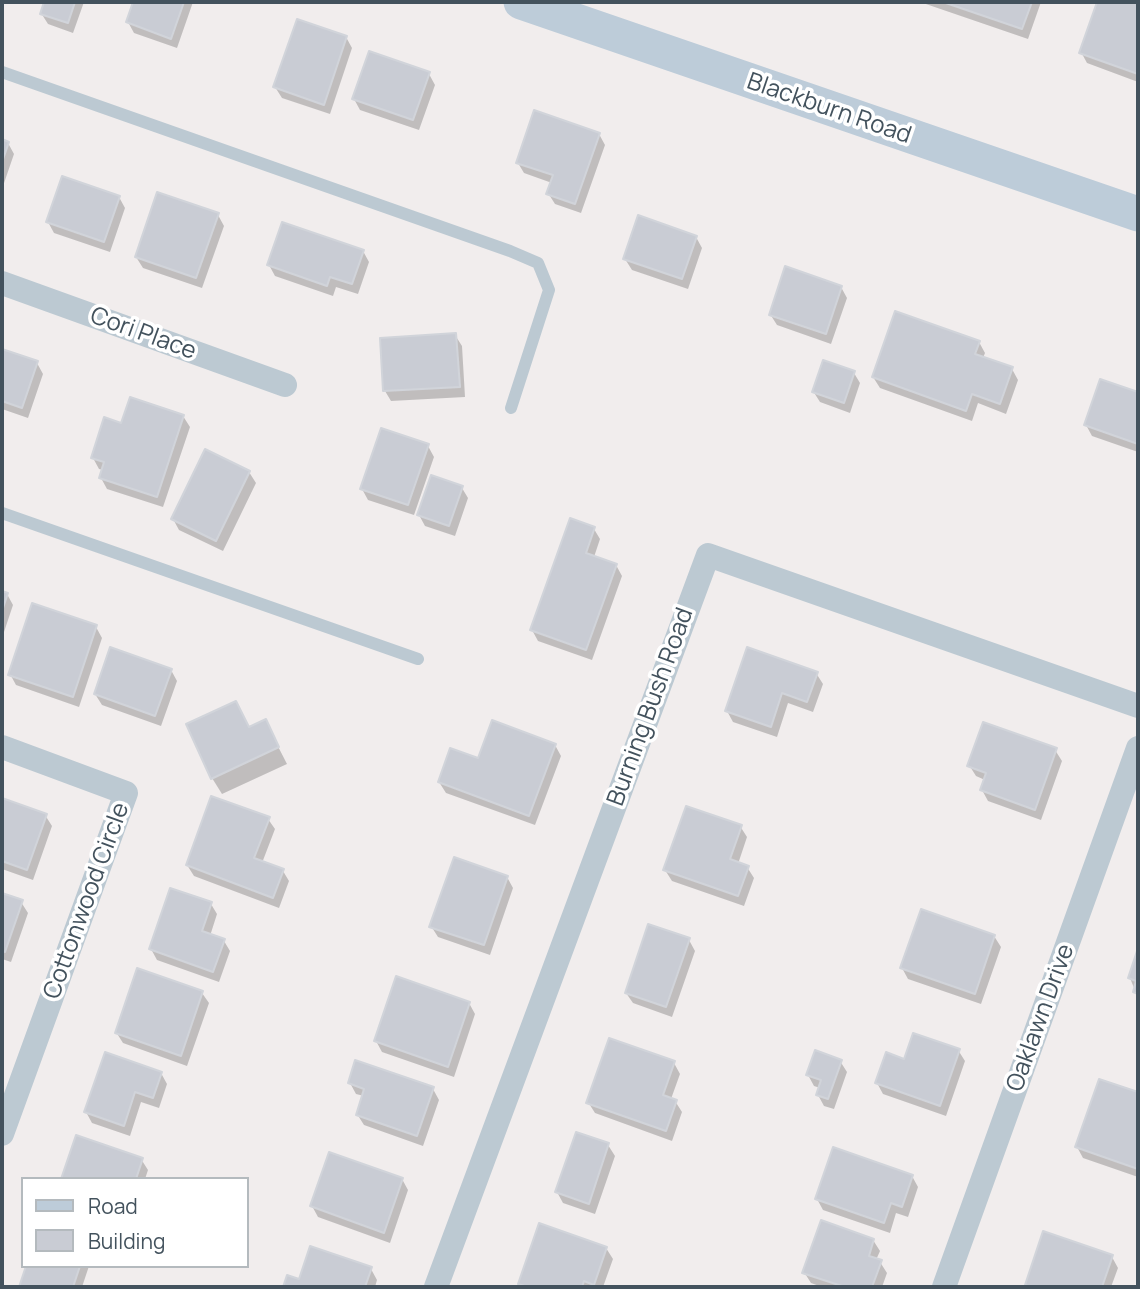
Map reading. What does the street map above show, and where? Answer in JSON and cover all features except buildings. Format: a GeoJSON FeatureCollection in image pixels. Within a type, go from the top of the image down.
{"type":"FeatureCollection","features":[{"type":"Feature","properties":{"kind":"main road","name":"Blackburn Road"},"geometry":{"type":"LineString","coordinates":[[521,2],[1138,215]]}},
{"type":"Feature","properties":{"kind":"street","name":"Cori Place"},"geometry":{"type":"LineString","coordinates":[[2,283],[285,385]]}},
{"type":"Feature","properties":{"kind":"street","name":"Burning Bush Road"},"geometry":{"type":"LineString","coordinates":[[436,1287],[708,555],[1138,706]]}},
{"type":"Feature","properties":{"kind":"street","name":"Cottonwood Circle"},"geometry":{"type":"LineString","coordinates":[[2,747],[126,793],[2,1134]]}},
{"type":"Feature","properties":{"kind":"street","name":"Oaklawn Drive"},"geometry":{"type":"LineString","coordinates":[[944,1287],[1138,748]]}},
{"type":"Feature","properties":{"kind":"lane"},"geometry":{"type":"LineString","coordinates":[[2,72],[538,263],[549,290],[511,408]]}},
{"type":"Feature","properties":{"kind":"lane"},"geometry":{"type":"LineString","coordinates":[[2,513],[418,659]]}}]}
